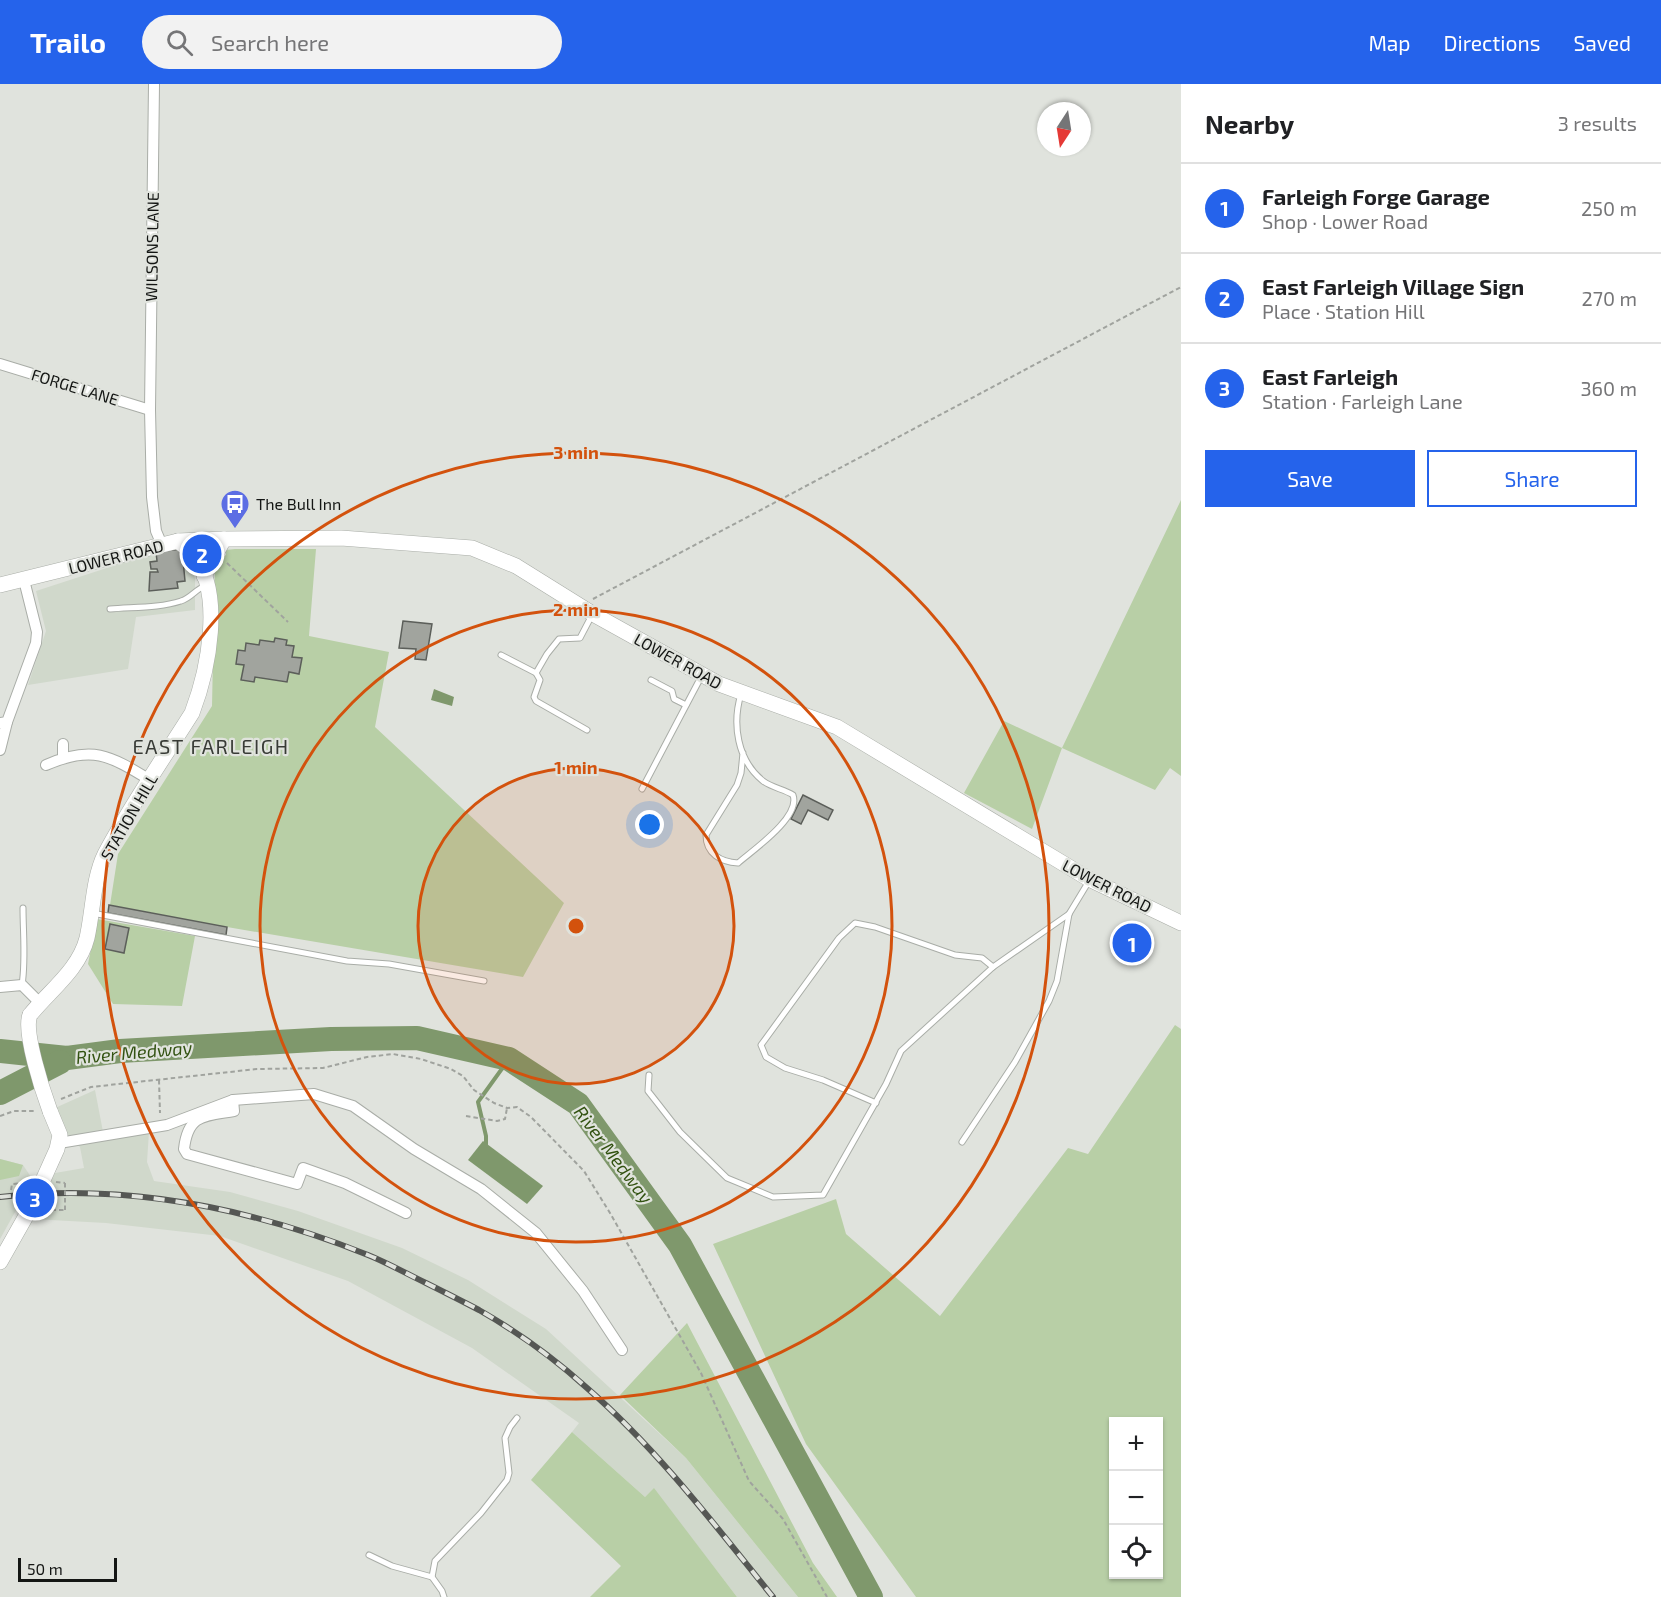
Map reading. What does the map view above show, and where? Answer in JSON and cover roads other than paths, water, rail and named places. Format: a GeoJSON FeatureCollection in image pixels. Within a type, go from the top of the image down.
{"type":"FeatureCollection","features":[{"type":"Feature","properties":{"kind":"main road","name":"LOWER ROAD"},"geometry":{"type":"LineString","coordinates":[[0,585],[178,541],[341,538],[472,548],[516,566],[586,610],[702,676],[741,694],[837,727],[1089,879],[1181,923]]}},
{"type":"Feature","properties":{"kind":"main road"},"geometry":{"type":"LineString","coordinates":[[205,581],[216,553],[225,539]]}},
{"type":"Feature","properties":{"kind":"main road","name":"STATION HILL"},"geometry":{"type":"LineString","coordinates":[[35,1009],[78,959],[87,940],[90,913],[104,856],[192,713],[201,691],[207,665],[210,622],[205,581],[191,552],[178,541]]}},
{"type":"Feature","properties":{"kind":"main road"},"geometry":{"type":"LineString","coordinates":[[0,1262],[30,1209],[59,1143],[60,1135],[36,1067],[28,1030],[27,1022],[35,1009]]}},
{"type":"Feature","properties":{"kind":"street","name":"WILSONS LANE"},"geometry":{"type":"LineString","coordinates":[[153,84],[150,410],[152,497],[156,531],[162,545]]}},
{"type":"Feature","properties":{"kind":"street","name":"FORGE LANE"},"geometry":{"type":"LineString","coordinates":[[0,364],[150,410]]}},
{"type":"Feature","properties":{"kind":"street"},"geometry":{"type":"LineString","coordinates":[[0,750],[3,722],[36,642],[37,632],[24,580]]}},
{"type":"Feature","properties":{"kind":"street"},"geometry":{"type":"LineString","coordinates":[[63,744],[63,758]]}},
{"type":"Feature","properties":{"kind":"street"},"geometry":{"type":"LineString","coordinates":[[46,765],[80,754],[98,754],[121,762],[150,780]]}},
{"type":"Feature","properties":{"kind":"street"},"geometry":{"type":"LineString","coordinates":[[0,987],[22,985],[35,1009]]}},
{"type":"Feature","properties":{"kind":"street"},"geometry":{"type":"LineString","coordinates":[[59,1143],[161,1125],[233,1100],[314,1094],[353,1106],[414,1149],[481,1189],[536,1233],[583,1291],[622,1350]]}},
{"type":"Feature","properties":{"kind":"street"},"geometry":{"type":"LineString","coordinates":[[233,1100],[234,1111],[195,1120],[188,1127],[184,1149],[187,1154],[297,1184],[303,1168],[345,1183],[406,1213]]}},
{"type":"Feature","properties":{"kind":"lane"},"geometry":{"type":"LineString","coordinates":[[110,609],[177,602],[189,598],[205,581]]}},
{"type":"Feature","properties":{"kind":"lane"},"geometry":{"type":"LineString","coordinates":[[536,673],[559,639],[580,638],[586,610]]}},
{"type":"Feature","properties":{"kind":"lane"},"geometry":{"type":"LineString","coordinates":[[501,655],[536,673],[540,680],[534,697],[537,701],[587,730]]}},
{"type":"Feature","properties":{"kind":"lane"},"geometry":{"type":"LineString","coordinates":[[642,789],[702,676]]}},
{"type":"Feature","properties":{"kind":"lane"},"geometry":{"type":"LineString","coordinates":[[651,680],[672,691],[674,699],[686,705]]}},
{"type":"Feature","properties":{"kind":"lane"},"geometry":{"type":"LineString","coordinates":[[741,694],[735,725],[743,753],[763,781],[793,795],[795,800],[793,808],[779,828],[738,863],[728,862],[711,852],[706,845],[706,835],[737,785],[743,753]]}},
{"type":"Feature","properties":{"kind":"lane"},"geometry":{"type":"LineString","coordinates":[[962,1142],[1015,1062],[1048,1001],[1057,981],[1070,914],[1089,879]]}},
{"type":"Feature","properties":{"kind":"lane"},"geometry":{"type":"LineString","coordinates":[[22,985],[25,967],[23,908]]}},
{"type":"Feature","properties":{"kind":"lane"},"geometry":{"type":"LineString","coordinates":[[90,913],[347,962],[389,964],[484,981]]}},
{"type":"Feature","properties":{"kind":"lane"},"geometry":{"type":"LineString","coordinates":[[649,1075],[648,1090],[658,1105],[680,1132],[727,1178],[773,1197],[823,1195],[876,1103],[901,1052],[993,967],[1070,914]]}},
{"type":"Feature","properties":{"kind":"lane"},"geometry":{"type":"LineString","coordinates":[[876,1103],[823,1080],[785,1068],[766,1057],[761,1045],[839,938],[855,923],[875,927],[955,955],[982,958],[993,967]]}},
{"type":"Feature","properties":{"kind":"lane"},"geometry":{"type":"LineString","coordinates":[[432,1577],[435,1561],[481,1513],[507,1480],[509,1473],[505,1438],[517,1418]]}},
{"type":"Feature","properties":{"kind":"lane"},"geometry":{"type":"LineString","coordinates":[[369,1555],[392,1566],[432,1577],[444,1597]]}},
{"type":"Feature","properties":{"kind":"waterway","name":"River Medway"},"geometry":{"type":"LineString","coordinates":[[0,1051],[67,1058],[120,1051],[331,1039],[417,1038],[509,1059],[578,1104],[680,1245],[871,1597]]}},
{"type":"Feature","properties":{"kind":"waterway"},"geometry":{"type":"LineString","coordinates":[[486,1146],[478,1102],[509,1059]]}},
{"type":"Feature","properties":{"kind":"waterway"},"geometry":{"type":"LineString","coordinates":[[0,1093],[60,1062]]}},
{"type":"Feature","properties":{"kind":"railway"},"geometry":{"type":"LineString","coordinates":[[0,1197],[47,1194],[141,1197],[233,1212],[324,1238],[368,1255],[466,1303],[535,1346],[575,1377],[613,1412],[684,1488],[773,1597]]}},
{"type":"Feature","properties":{"kind":"place","name":"The Bull Inn"},"geometry":{"type":"Point","coordinates":[235,530]}},
{"type":"Feature","properties":{"kind":"place","name":"East Farleigh Village Sign"},"geometry":{"type":"Point","coordinates":[202,554]}},
{"type":"Feature","properties":{"kind":"place","name":"Farleigh Forge Garage"},"geometry":{"type":"Point","coordinates":[1132,943]}},
{"type":"Feature","properties":{"kind":"place","name":"East Farleigh"},"geometry":{"type":"Point","coordinates":[35,1198]}},
{"type":"Feature","properties":{"kind":"district","name":"EAST FARLEIGH"},"geometry":{"type":"Point","coordinates":[211,747]}}]}
